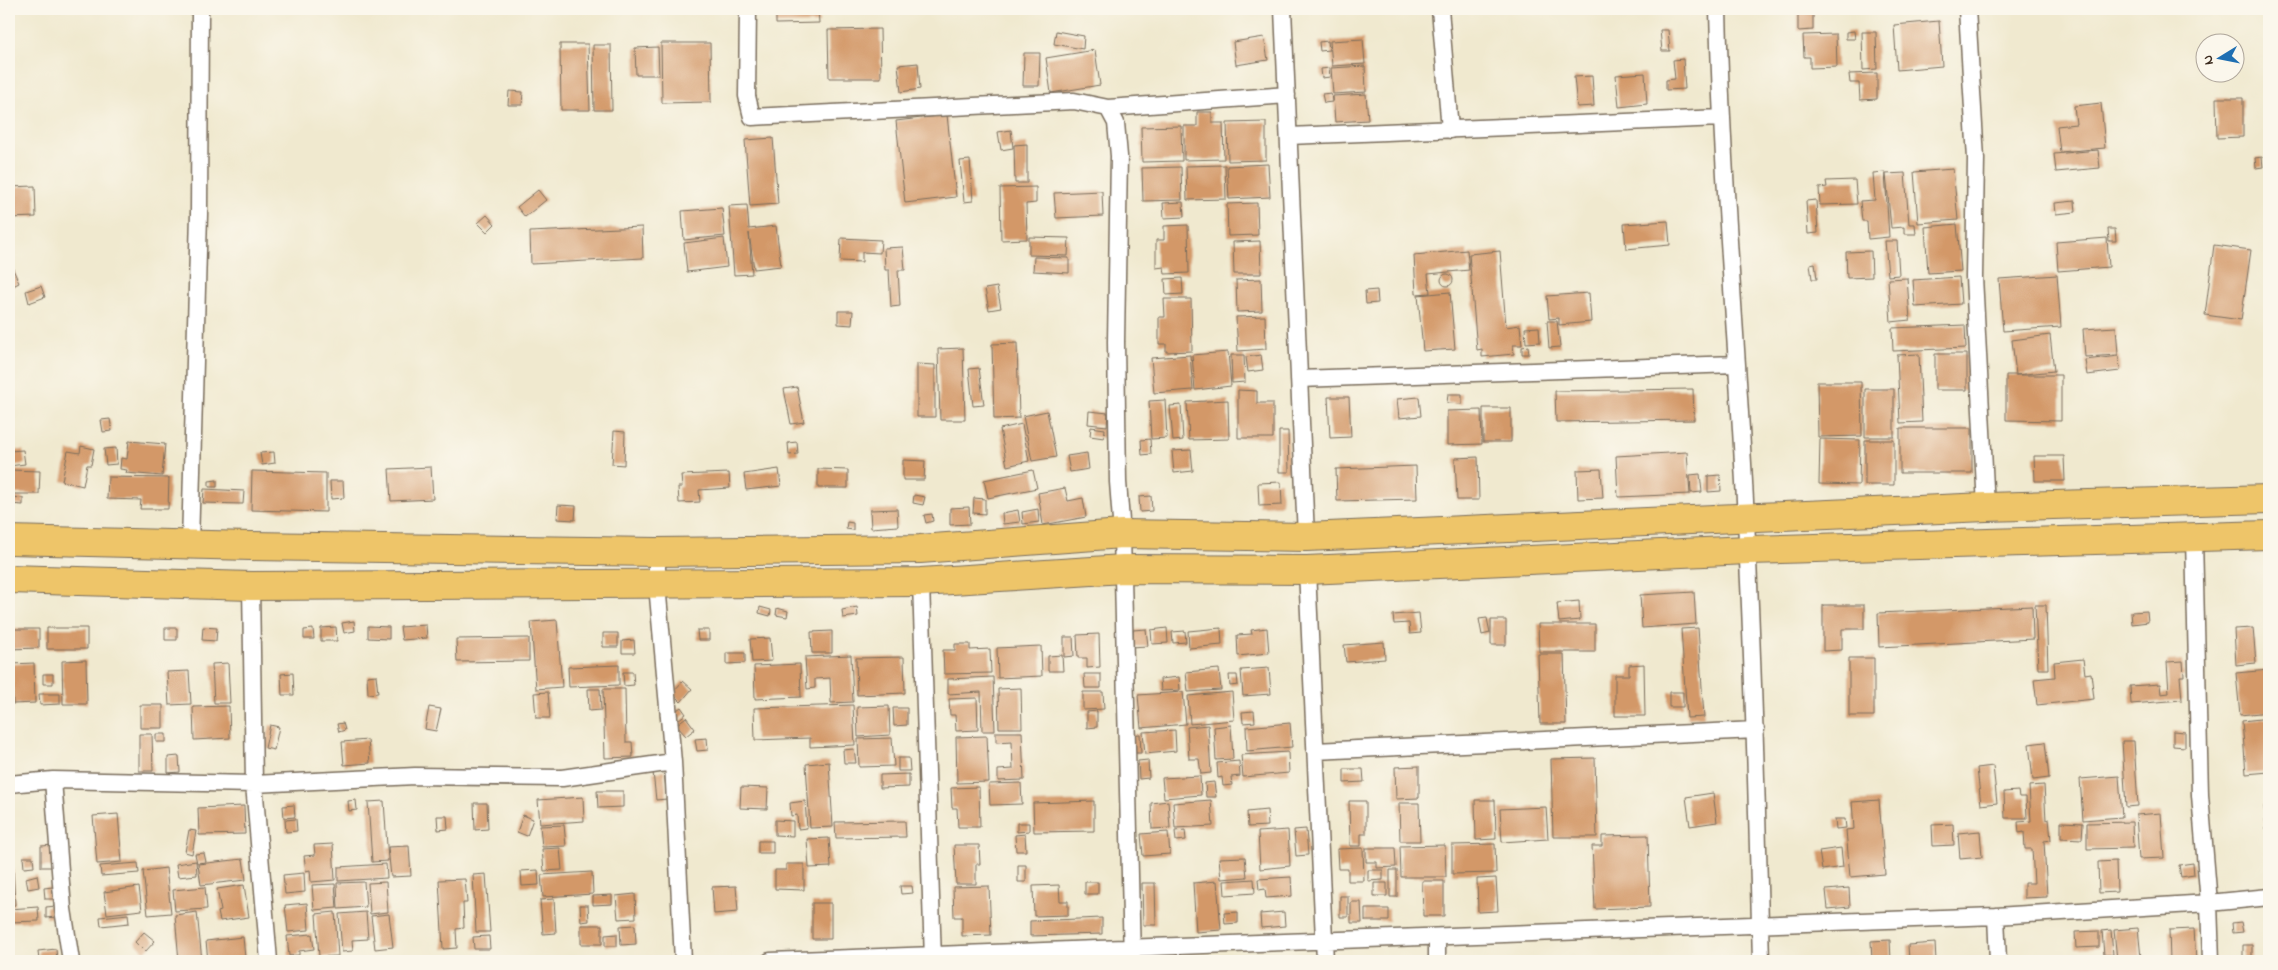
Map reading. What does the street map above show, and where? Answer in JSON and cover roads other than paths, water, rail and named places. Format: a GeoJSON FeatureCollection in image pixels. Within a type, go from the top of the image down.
{"type":"FeatureCollection","features":[{"type":"Feature","properties":{"kind":"highway"},"geometry":{"type":"LineString","coordinates":[[9,540],[190,545],[657,552],[920,548],[1122,534],[1306,537],[1986,507],[2269,499]]}},
{"type":"Feature","properties":{"kind":"highway"},"geometry":{"type":"LineString","coordinates":[[9,579],[251,586],[921,582],[1123,569],[1307,570],[1748,550],[2269,535]]}},
{"type":"Feature","properties":{"kind":"street"},"geometry":{"type":"LineString","coordinates":[[190,545],[199,214],[200,9]]}},
{"type":"Feature","properties":{"kind":"street"},"geometry":{"type":"LineString","coordinates":[[748,9],[748,96],[752,117],[1074,101],[1108,108],[1286,95]]}},
{"type":"Feature","properties":{"kind":"street"},"geometry":{"type":"LineString","coordinates":[[1282,9],[1306,537]]}},
{"type":"Feature","properties":{"kind":"street"},"geometry":{"type":"LineString","coordinates":[[1440,9],[1450,130]]}},
{"type":"Feature","properties":{"kind":"street"},"geometry":{"type":"LineString","coordinates":[[1718,9],[1720,118],[1748,550],[1756,730],[1761,961]]}},
{"type":"Feature","properties":{"kind":"street"},"geometry":{"type":"LineString","coordinates":[[1967,9],[1976,160],[1974,277],[1986,507]]}},
{"type":"Feature","properties":{"kind":"street"},"geometry":{"type":"LineString","coordinates":[[1108,108],[1116,123],[1119,156],[1116,342],[1118,482],[1122,534],[1132,954]]}},
{"type":"Feature","properties":{"kind":"street"},"geometry":{"type":"LineString","coordinates":[[1288,136],[1720,118]]}},
{"type":"Feature","properties":{"kind":"street"},"geometry":{"type":"LineString","coordinates":[[1299,379],[1736,364]]}},
{"type":"Feature","properties":{"kind":"street"},"geometry":{"type":"LineString","coordinates":[[2194,538],[2200,795],[2209,903],[2211,961]]}},
{"type":"Feature","properties":{"kind":"street"},"geometry":{"type":"LineString","coordinates":[[657,552],[657,585],[672,762],[683,961]]}},
{"type":"Feature","properties":{"kind":"street"},"geometry":{"type":"LineString","coordinates":[[1307,570],[1325,961]]}},
{"type":"Feature","properties":{"kind":"street"},"geometry":{"type":"LineString","coordinates":[[921,582],[933,958]]}},
{"type":"Feature","properties":{"kind":"street"},"geometry":{"type":"LineString","coordinates":[[251,586],[254,784],[268,961]]}},
{"type":"Feature","properties":{"kind":"street"},"geometry":{"type":"LineString","coordinates":[[1314,751],[1756,730]]}},
{"type":"Feature","properties":{"kind":"street"},"geometry":{"type":"LineString","coordinates":[[9,784],[53,780],[254,784],[415,776],[562,778],[672,762]]}},
{"type":"Feature","properties":{"kind":"street"},"geometry":{"type":"LineString","coordinates":[[53,780],[63,909],[71,961]]}},
{"type":"Feature","properties":{"kind":"street"},"geometry":{"type":"LineString","coordinates":[[770,961],[1132,954],[1324,942],[1996,916],[2209,903],[2269,896]]}},
{"type":"Feature","properties":{"kind":"street"},"geometry":{"type":"LineString","coordinates":[[1996,916],[1998,961]]}},
{"type":"Feature","properties":{"kind":"street"},"geometry":{"type":"LineString","coordinates":[[1436,938],[1437,961]]}}]}
